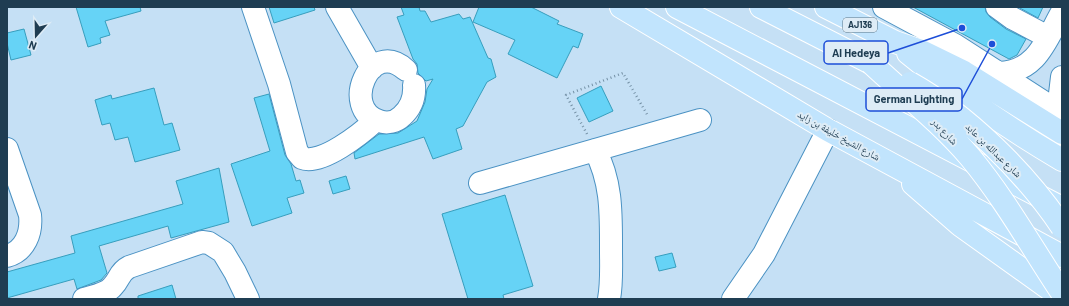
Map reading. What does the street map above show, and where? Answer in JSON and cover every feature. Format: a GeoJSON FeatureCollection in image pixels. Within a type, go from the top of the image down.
{"type":"FeatureCollection","features":[{"type":"Feature","properties":{"kind":"main road","name":"شارع الشيخ خليفة بن زايد"},"geometry":{"type":"LineString","coordinates":[[621,7],[828,130],[1062,256]]}},
{"type":"Feature","properties":{"kind":"main road"},"geometry":{"type":"LineString","coordinates":[[677,7],[1062,208]]}},
{"type":"Feature","properties":{"kind":"main road","name":"شارع بدر"},"geometry":{"type":"LineString","coordinates":[[761,7],[871,63],[923,109],[970,158],[992,187],[1062,292]]}},
{"type":"Feature","properties":{"kind":"main road","name":"AJ136"},"geometry":{"type":"LineString","coordinates":[[826,7],[894,42],[972,102],[1027,139],[1062,160]]}},
{"type":"Feature","properties":{"kind":"main road"},"geometry":{"type":"LineString","coordinates":[[894,42],[922,51],[964,72],[1062,133]]}},
{"type":"Feature","properties":{"kind":"main road","name":"شارع عبدالله بن عابد"},"geometry":{"type":"LineString","coordinates":[[871,63],[917,87],[963,120],[1011,165],[1043,201],[1062,226]]}},
{"type":"Feature","properties":{"kind":"main road"},"geometry":{"type":"LineString","coordinates":[[897,167],[943,212],[1062,298]]}},
{"type":"Feature","properties":{"kind":"street"},"geometry":{"type":"LineString","coordinates":[[253,7],[279,84],[297,152],[302,158],[313,160],[343,146],[376,120]]}},
{"type":"Feature","properties":{"kind":"street"},"geometry":{"type":"LineString","coordinates":[[337,7],[372,68]]}},
{"type":"Feature","properties":{"kind":"street"},"geometry":{"type":"LineString","coordinates":[[884,7],[955,45],[1062,114]]}},
{"type":"Feature","properties":{"kind":"street"},"geometry":{"type":"LineString","coordinates":[[997,7],[1012,18],[1057,28],[1039,54],[1026,66],[1013,72],[999,73]]}},
{"type":"Feature","properties":{"kind":"street"},"geometry":{"type":"LineString","coordinates":[[381,63],[392,63],[410,78],[412,103],[401,118],[389,123],[376,120],[365,110],[360,95],[363,80],[372,68],[381,63]]}},
{"type":"Feature","properties":{"kind":"street"},"geometry":{"type":"LineString","coordinates":[[1062,77],[1060,94],[1062,108]]}},
{"type":"Feature","properties":{"kind":"street"},"geometry":{"type":"LineString","coordinates":[[480,183],[700,120]]}},
{"type":"Feature","properties":{"kind":"street"},"geometry":{"type":"LineString","coordinates":[[732,299],[764,254],[828,130]]}},
{"type":"Feature","properties":{"kind":"street"},"geometry":{"type":"LineString","coordinates":[[7,149],[30,215],[31,224],[27,239],[23,245],[7,256]]}},
{"type":"Feature","properties":{"kind":"street"},"geometry":{"type":"LineString","coordinates":[[595,150],[606,176],[610,192],[611,269],[609,299]]}},
{"type":"Feature","properties":{"kind":"street"},"geometry":{"type":"LineString","coordinates":[[84,299],[110,289],[121,272],[129,267],[202,242],[217,247],[223,252],[235,272],[248,299]]}},
{"type":"Feature","properties":{"kind":"path"},"geometry":{"type":"LineString","coordinates":[[595,150],[566,95],[623,73],[657,132]]}},
{"type":"Feature","properties":{"kind":"building"},"geometry":{"type":"Polygon","coordinates":[[[76,7],[140,7],[141,11],[105,21],[110,35],[100,38],[101,43],[88,47],[76,7]]]}},
{"type":"Feature","properties":{"kind":"building"},"geometry":{"type":"Polygon","coordinates":[[[269,7],[314,7],[315,10],[274,23],[269,7]]]}},
{"type":"Feature","properties":{"kind":"building"},"geometry":{"type":"Polygon","coordinates":[[[401,7],[419,7],[420,11],[425,11],[431,22],[459,14],[463,19],[470,17],[488,58],[491,59],[496,77],[487,82],[463,126],[456,129],[462,149],[433,159],[424,137],[355,159],[354,153],[379,134],[398,133],[417,121],[425,102],[427,89],[433,79],[426,81],[418,73],[417,64],[413,59],[397,17],[404,15],[401,7]]]}},
{"type":"Feature","properties":{"kind":"building"},"geometry":{"type":"Polygon","coordinates":[[[479,7],[531,7],[559,21],[557,24],[583,34],[578,48],[573,46],[557,78],[508,54],[515,40],[473,22],[479,7]]]}},
{"type":"Feature","properties":{"kind":"building"},"geometry":{"type":"Polygon","coordinates":[[[913,7],[985,7],[986,12],[990,17],[1006,29],[1026,39],[1017,55],[1009,59],[913,7]]]}},
{"type":"Feature","properties":{"kind":"building"},"geometry":{"type":"Polygon","coordinates":[[[1018,7],[1043,7],[1038,18],[1018,7]]]}},
{"type":"Feature","properties":{"kind":"building"},"geometry":{"type":"Polygon","coordinates":[[[24,29],[31,55],[11,60],[7,43],[7,33],[24,29]]]}},
{"type":"Feature","properties":{"kind":"building"},"geometry":{"type":"Polygon","coordinates":[[[601,86],[613,111],[589,122],[577,98],[601,86]]]}},
{"type":"Feature","properties":{"kind":"building"},"geometry":{"type":"Polygon","coordinates":[[[154,88],[164,125],[172,123],[180,150],[135,162],[128,137],[115,140],[110,123],[102,125],[95,100],[111,95],[112,99],[154,88]]]}},
{"type":"Feature","properties":{"kind":"building"},"geometry":{"type":"Polygon","coordinates":[[[269,94],[285,155],[291,164],[296,181],[300,180],[304,193],[287,198],[292,213],[252,226],[231,164],[270,151],[254,98],[269,94]]]}},
{"type":"Feature","properties":{"kind":"building"},"geometry":{"type":"Polygon","coordinates":[[[219,168],[229,222],[171,238],[168,226],[99,246],[107,273],[101,280],[77,289],[74,279],[7,298],[7,272],[75,253],[71,236],[183,204],[176,181],[219,168]]]}},
{"type":"Feature","properties":{"kind":"building"},"geometry":{"type":"Polygon","coordinates":[[[346,176],[350,189],[333,194],[329,181],[346,176]]]}},
{"type":"Feature","properties":{"kind":"building"},"geometry":{"type":"Polygon","coordinates":[[[505,195],[533,286],[503,295],[504,299],[468,299],[442,214],[505,195]]]}},
{"type":"Feature","properties":{"kind":"building"},"geometry":{"type":"Polygon","coordinates":[[[672,253],[676,267],[659,271],[655,257],[672,253]]]}},
{"type":"Feature","properties":{"kind":"building"},"geometry":{"type":"Polygon","coordinates":[[[172,285],[176,299],[138,299],[138,296],[172,285]]]}},
{"type":"Feature","properties":{"kind":"place","name":"Al Hedeya"},"geometry":{"type":"Point","coordinates":[962,28]}},
{"type":"Feature","properties":{"kind":"place","name":"German Lighting"},"geometry":{"type":"Point","coordinates":[992,44]}}]}
